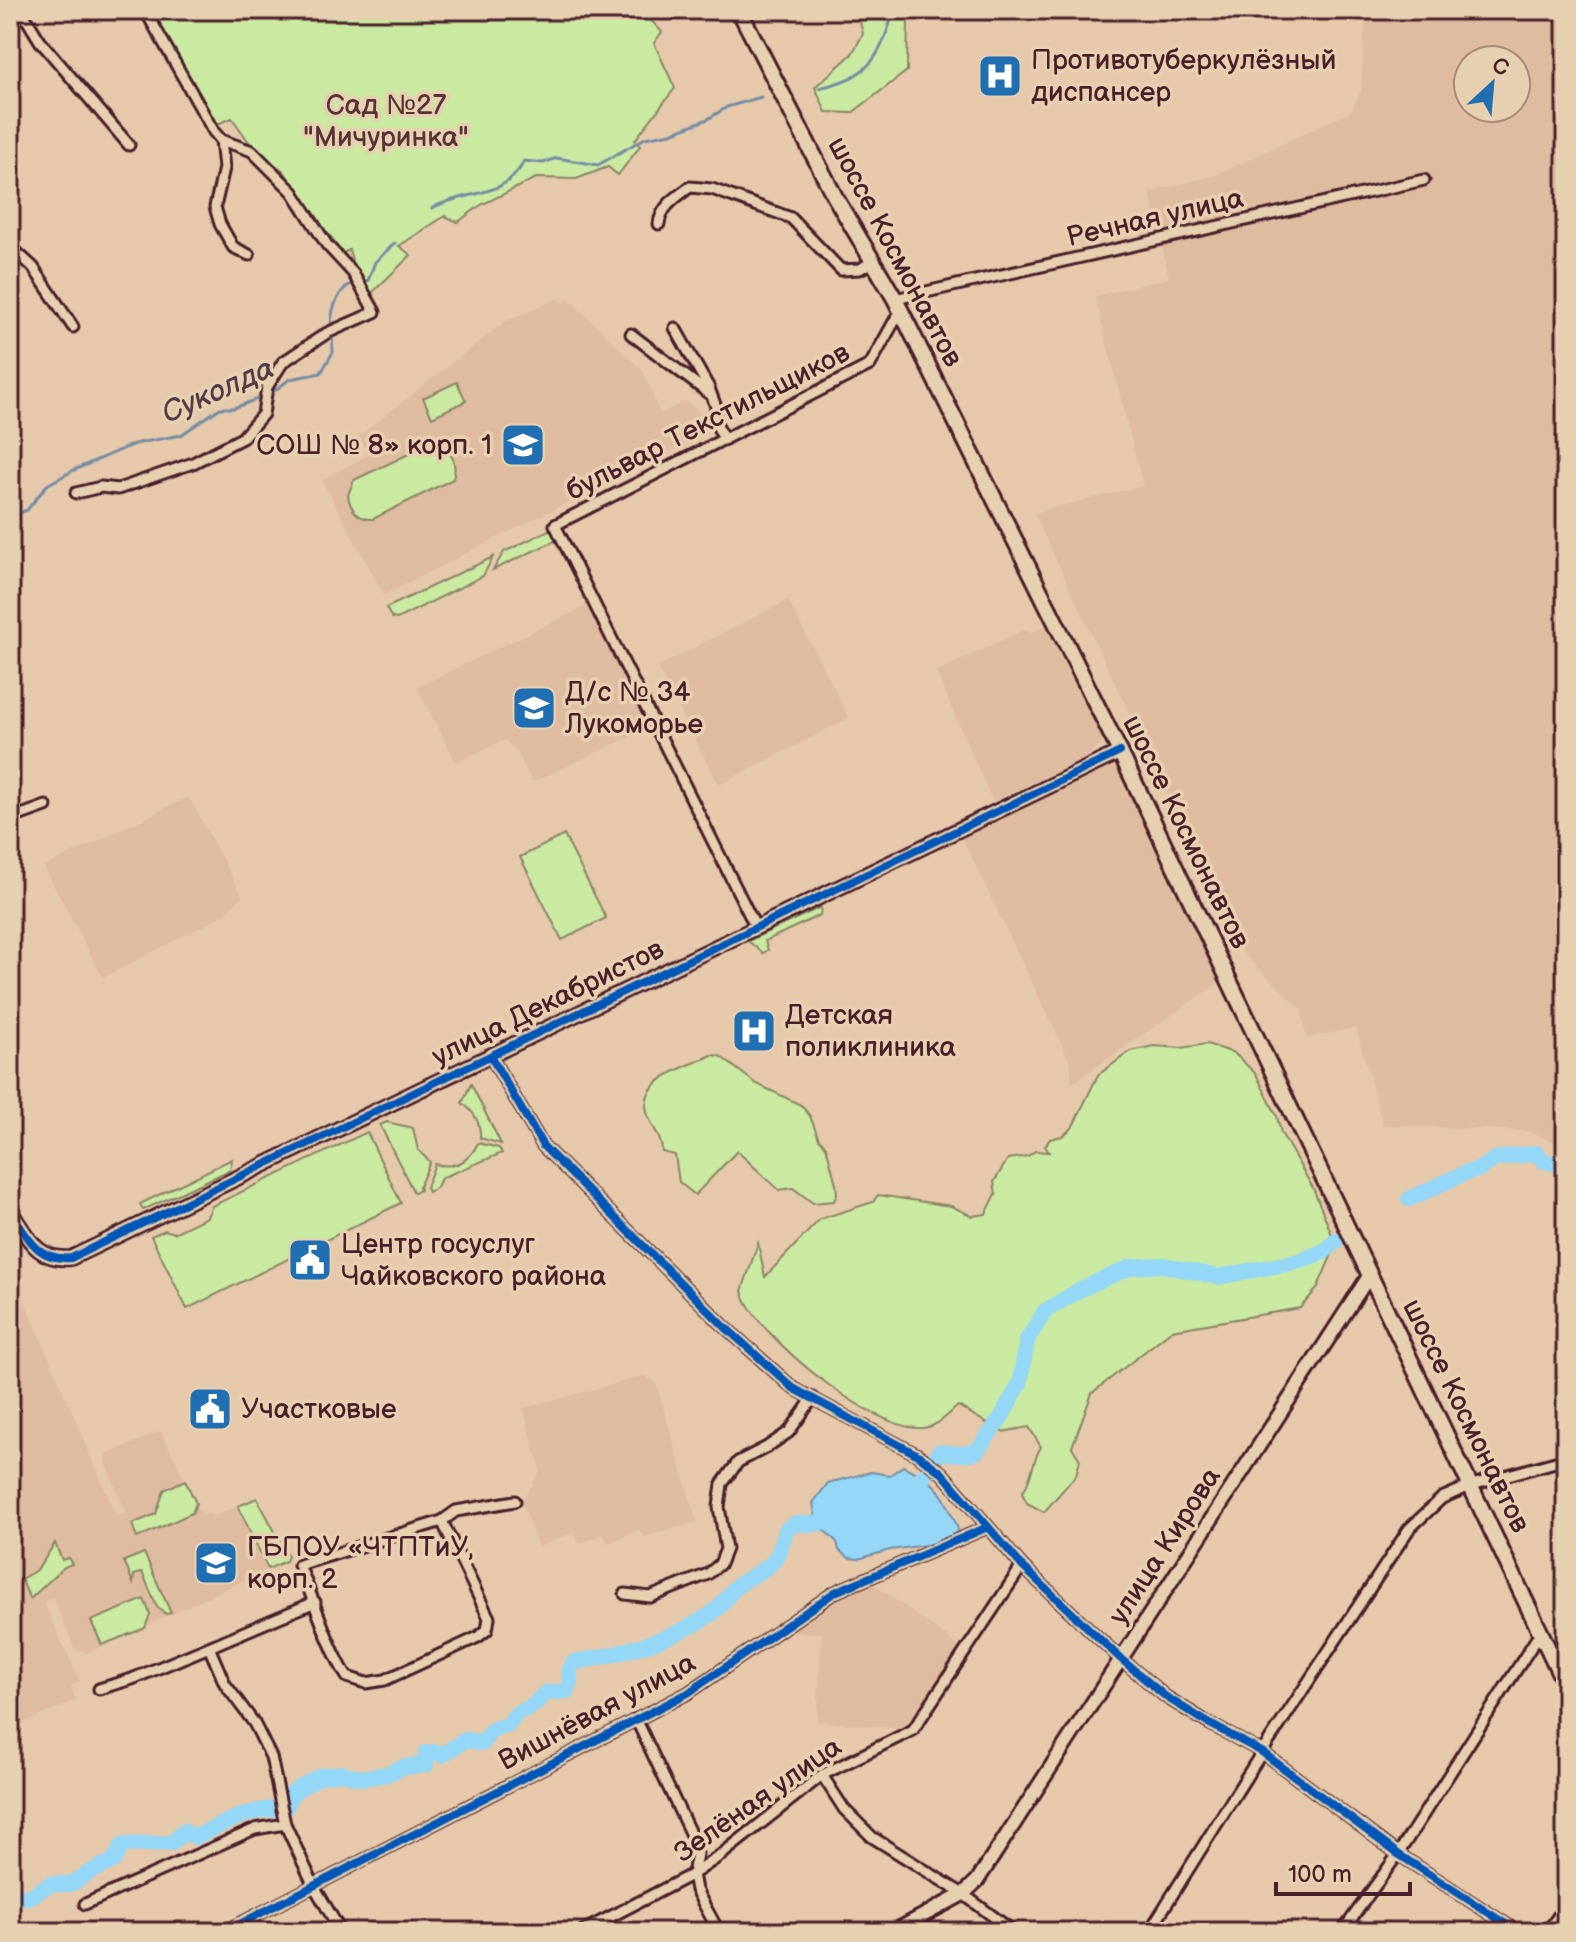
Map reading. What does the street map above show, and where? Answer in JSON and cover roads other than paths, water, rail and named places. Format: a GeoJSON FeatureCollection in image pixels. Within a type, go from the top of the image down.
{"type":"FeatureCollection","features":[{"type":"Feature","properties":{"kind":"main road","name":"шоссе Космонавтов"},"geometry":{"type":"LineString","coordinates":[[739,10],[835,197],[897,305],[1120,752],[1566,1686]]}},
{"type":"Feature","properties":{"kind":"street"},"geometry":{"type":"LineString","coordinates":[[21,10],[40,41],[129,145]]}},
{"type":"Feature","properties":{"kind":"street"},"geometry":{"type":"LineString","coordinates":[[145,10],[221,140],[224,168],[215,207],[220,224],[233,247],[249,255]]}},
{"type":"Feature","properties":{"kind":"street"},"geometry":{"type":"LineString","coordinates":[[76,493],[101,487],[118,489],[193,463],[242,438],[263,414],[267,387],[283,362],[327,333],[375,312],[353,273],[327,245],[293,192],[252,151],[221,140]]}},
{"type":"Feature","properties":{"kind":"street","name":"Речная улица"},"geometry":{"type":"LineString","coordinates":[[897,305],[1424,180]]}},
{"type":"Feature","properties":{"kind":"street"},"geometry":{"type":"LineString","coordinates":[[659,224],[659,217],[670,202],[690,187],[712,189],[791,218],[841,270],[860,269],[873,261]]}},
{"type":"Feature","properties":{"kind":"street"},"geometry":{"type":"LineString","coordinates":[[10,246],[33,267],[73,327]]}},
{"type":"Feature","properties":{"kind":"street","name":"бульвар Текстильщиков"},"geometry":{"type":"LineString","coordinates":[[756,928],[593,595],[555,525],[870,365],[897,305]]}},
{"type":"Feature","properties":{"kind":"street"},"geometry":{"type":"LineString","coordinates":[[675,328],[711,395],[716,407],[715,421],[724,440]]}},
{"type":"Feature","properties":{"kind":"street"},"geometry":{"type":"LineString","coordinates":[[631,334],[711,395]]}},
{"type":"Feature","properties":{"kind":"street","name":"улица Декабристов"},"geometry":{"type":"LineString","coordinates":[[10,1211],[39,1252],[55,1259],[71,1258],[1120,752]]}},
{"type":"Feature","properties":{"kind":"street"},"geometry":{"type":"LineString","coordinates":[[10,819],[46,806]]}},
{"type":"Feature","properties":{"kind":"street"},"geometry":{"type":"LineString","coordinates":[[491,1057],[543,1146],[725,1327],[793,1388],[918,1455],[942,1473],[1022,1566],[1166,1697],[1262,1752],[1398,1854],[1518,1932]]}},
{"type":"Feature","properties":{"kind":"street","name":"улица Кирова"},"geometry":{"type":"LineString","coordinates":[[893,1932],[963,1894],[977,1881],[1369,1276]]}},
{"type":"Feature","properties":{"kind":"street"},"geometry":{"type":"LineString","coordinates":[[625,1594],[650,1597],[708,1574],[720,1564],[726,1549],[719,1507],[722,1484],[738,1462],[789,1432],[813,1398]]}},
{"type":"Feature","properties":{"kind":"street"},"geometry":{"type":"LineString","coordinates":[[1149,1932],[1262,1752],[1409,1529],[1442,1498],[1472,1485],[1566,1459]]}},
{"type":"Feature","properties":{"kind":"street"},"geometry":{"type":"LineString","coordinates":[[442,1521],[489,1618],[487,1630],[385,1680],[358,1682],[347,1677],[332,1652],[299,1565],[442,1521],[456,1511],[515,1501]]}},
{"type":"Feature","properties":{"kind":"street","name":"Вишнёвая улица"},"geometry":{"type":"LineString","coordinates":[[224,1932],[688,1693],[835,1592],[988,1527]]}},
{"type":"Feature","properties":{"kind":"street","name":"Зелёная улица"},"geometry":{"type":"LineString","coordinates":[[581,1932],[693,1874],[822,1775],[913,1730],[1022,1566]]}},
{"type":"Feature","properties":{"kind":"street"},"geometry":{"type":"LineString","coordinates":[[99,1689],[315,1602]]}},
{"type":"Feature","properties":{"kind":"street"},"geometry":{"type":"LineString","coordinates":[[1342,1932],[1398,1854],[1540,1633]]}},
{"type":"Feature","properties":{"kind":"street"},"geometry":{"type":"LineString","coordinates":[[209,1647],[225,1684],[254,1723],[271,1757],[285,1824],[314,1886],[341,1932]]}},
{"type":"Feature","properties":{"kind":"street"},"geometry":{"type":"LineString","coordinates":[[636,1719],[690,1833],[697,1854],[693,1874],[696,1890],[719,1932]]}},
{"type":"Feature","properties":{"kind":"street"},"geometry":{"type":"LineString","coordinates":[[822,1775],[844,1809],[872,1837],[963,1894],[1014,1932]]}},
{"type":"Feature","properties":{"kind":"street"},"geometry":{"type":"LineString","coordinates":[[85,1904],[255,1829],[285,1824]]}},
{"type":"Feature","properties":{"kind":"street"},"geometry":{"type":"LineString","coordinates":[[1547,1932],[1566,1905]]}},
{"type":"Feature","properties":{"kind":"water"},"geometry":{"type":"Polygon","coordinates":[[[903,1466],[940,1491],[957,1526],[956,1538],[954,1541],[890,1550],[858,1559],[849,1558],[817,1524],[813,1503],[828,1483],[871,1472],[890,1475],[903,1466]]]}},
{"type":"Feature","properties":{"kind":"waterway","name":"Суколда"},"geometry":{"type":"LineString","coordinates":[[819,88],[850,78],[870,63],[883,42],[894,10]]}},
{"type":"Feature","properties":{"kind":"waterway","name":"Суколда"},"geometry":{"type":"LineString","coordinates":[[432,208],[496,188],[507,182],[524,161],[543,163],[557,158],[598,165],[645,138],[671,133],[708,119],[727,107],[761,97]]}},
{"type":"Feature","properties":{"kind":"waterway","name":"Суколда"},"geometry":{"type":"LineString","coordinates":[[331,327],[333,310],[345,288],[359,281],[368,281],[375,262],[395,243]]}},
{"type":"Feature","properties":{"kind":"waterway","name":"Суколда"},"geometry":{"type":"LineString","coordinates":[[10,517],[27,510],[47,485],[74,470],[134,444],[181,435],[220,408],[234,408],[270,394],[290,379],[321,373],[333,352],[332,335]]}},
{"type":"Feature","properties":{"kind":"waterway"},"geometry":{"type":"LineString","coordinates":[[1409,1199],[1480,1169],[1495,1159],[1536,1153],[1544,1161],[1559,1164],[1566,1170]]}},
{"type":"Feature","properties":{"kind":"waterway"},"geometry":{"type":"LineString","coordinates":[[904,1485],[923,1478],[939,1452],[976,1452],[1001,1418],[1020,1383],[1027,1340],[1045,1311],[1081,1289],[1131,1267],[1163,1265],[1218,1277],[1300,1261],[1325,1251],[1336,1241]]}},
{"type":"Feature","properties":{"kind":"waterway"},"geometry":{"type":"LineString","coordinates":[[10,1899],[31,1896],[50,1884],[71,1884],[113,1861],[123,1845],[172,1843],[184,1831],[195,1837],[249,1813],[285,1809],[293,1792],[320,1776],[341,1773],[361,1778],[387,1774],[403,1767],[426,1765],[426,1753],[442,1755],[465,1740],[483,1743],[492,1730],[507,1726],[517,1713],[533,1706],[545,1693],[567,1691],[569,1670],[574,1662],[649,1643],[704,1619],[720,1607],[737,1586],[774,1561],[786,1530],[794,1524],[817,1524],[835,1515]]}},
{"type":"Feature","properties":{"kind":"place","name":"Противотуберкулёзный диспансер"},"geometry":{"type":"Point","coordinates":[1000,76]}},
{"type":"Feature","properties":{"kind":"place","name":"СОШ № 8» корп. 1"},"geometry":{"type":"Point","coordinates":[523,445]}},
{"type":"Feature","properties":{"kind":"place","name":"Д/с № 34 Лукоморье"},"geometry":{"type":"Point","coordinates":[534,708]}},
{"type":"Feature","properties":{"kind":"place","name":"Детская поликлиника"},"geometry":{"type":"Point","coordinates":[754,1031]}},
{"type":"Feature","properties":{"kind":"place","name":"Центр госуслуг Чайковского района"},"geometry":{"type":"Point","coordinates":[310,1260]}},
{"type":"Feature","properties":{"kind":"place","name":"Участковые"},"geometry":{"type":"Point","coordinates":[210,1409]}},
{"type":"Feature","properties":{"kind":"place","name":"ГБПОУ «ЧТПТиУ, корп. 2"},"geometry":{"type":"Point","coordinates":[216,1563]}},
{"type":"Feature","properties":{"kind":"park label","name":"Сад №27 \"Мичуринка\""},"geometry":{"type":"Point","coordinates":[386,121]}}]}
